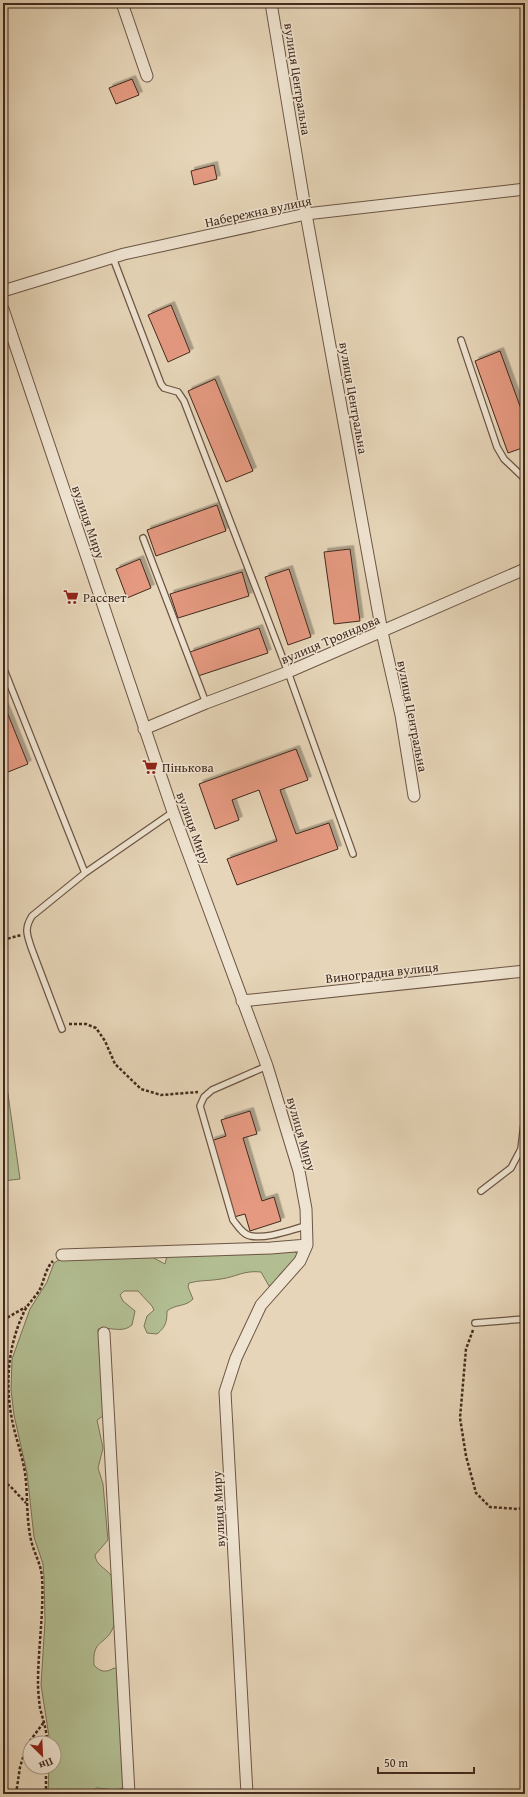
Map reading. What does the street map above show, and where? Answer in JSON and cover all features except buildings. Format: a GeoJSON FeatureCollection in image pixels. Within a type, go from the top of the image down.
{"type":"FeatureCollection","features":[{"type":"Feature","properties":{"kind":"street"},"geometry":{"type":"LineString","coordinates":[[122,3],[147,76]]}},
{"type":"Feature","properties":{"kind":"street","name":"вулиця Центральна"},"geometry":{"type":"LineString","coordinates":[[271,3],[306,214],[382,632],[401,715],[414,796]]}},
{"type":"Feature","properties":{"kind":"street","name":"Набережна вулиця"},"geometry":{"type":"LineString","coordinates":[[3,292],[113,258],[306,214],[525,189]]}},
{"type":"Feature","properties":{"kind":"street","name":"вулиця Миру"},"geometry":{"type":"LineString","coordinates":[[3,309],[144,729],[173,812],[267,1066],[299,1171],[306,1209],[307,1245],[300,1261],[261,1305],[236,1358],[225,1392],[247,1794]]}},
{"type":"Feature","properties":{"kind":"street","name":"вулиця Трояндова"},"geometry":{"type":"LineString","coordinates":[[144,729],[206,703],[288,672],[525,569]]}},
{"type":"Feature","properties":{"kind":"street","name":"Виноградна вулиця"},"geometry":{"type":"LineString","coordinates":[[242,1001],[525,971]]}},
{"type":"Feature","properties":{"kind":"street"},"geometry":{"type":"LineString","coordinates":[[62,1256],[271,1248],[307,1245]]}},
{"type":"Feature","properties":{"kind":"street"},"geometry":{"type":"LineString","coordinates":[[104,1332],[129,1794]]}},
{"type":"Feature","properties":{"kind":"lane"},"geometry":{"type":"LineString","coordinates":[[113,258],[161,384],[164,388],[178,392],[184,401],[288,672],[353,854]]}},
{"type":"Feature","properties":{"kind":"lane"},"geometry":{"type":"LineString","coordinates":[[461,340],[497,447],[504,459],[525,479]]}},
{"type":"Feature","properties":{"kind":"lane"},"geometry":{"type":"LineString","coordinates":[[143,538],[206,703]]}},
{"type":"Feature","properties":{"kind":"lane"},"geometry":{"type":"LineString","coordinates":[[3,667],[85,873]]}},
{"type":"Feature","properties":{"kind":"lane"},"geometry":{"type":"LineString","coordinates":[[62,1029],[57,1019],[27,934],[27,925],[32,916],[85,873],[173,812]]}},
{"type":"Feature","properties":{"kind":"lane"},"geometry":{"type":"LineString","coordinates":[[267,1066],[212,1090],[204,1097],[200,1106],[233,1220],[241,1230],[251,1236],[268,1236],[306,1226]]}},
{"type":"Feature","properties":{"kind":"lane"},"geometry":{"type":"LineString","coordinates":[[481,1191],[511,1168],[521,1149],[525,1116]]}},
{"type":"Feature","properties":{"kind":"lane"},"geometry":{"type":"LineString","coordinates":[[475,1323],[525,1319]]}},
{"type":"Feature","properties":{"kind":"path"},"geometry":{"type":"LineString","coordinates":[[3,940],[27,934]]}},
{"type":"Feature","properties":{"kind":"path"},"geometry":{"type":"LineString","coordinates":[[57,1019],[71,1025],[86,1024],[96,1028],[115,1064],[141,1088],[160,1095],[212,1090]]}},
{"type":"Feature","properties":{"kind":"path"},"geometry":{"type":"LineString","coordinates":[[46,1735],[40,1707],[38,1686],[38,1666],[42,1621],[42,1576],[40,1562],[31,1540],[25,1474],[11,1415],[8,1390],[10,1358],[17,1330],[27,1307],[44,1282],[51,1262],[62,1256]]}},
{"type":"Feature","properties":{"kind":"path"},"geometry":{"type":"LineString","coordinates":[[3,1320],[27,1307]]}},
{"type":"Feature","properties":{"kind":"path"},"geometry":{"type":"LineString","coordinates":[[475,1323],[466,1349],[460,1418],[466,1456],[476,1493],[490,1507],[518,1509],[525,1507]]}},
{"type":"Feature","properties":{"kind":"path"},"geometry":{"type":"LineString","coordinates":[[3,1481],[27,1503]]}},
{"type":"Feature","properties":{"kind":"path"},"geometry":{"type":"LineString","coordinates":[[16,1794],[20,1767],[27,1745],[44,1722]]}},
{"type":"Feature","properties":{"kind":"path"},"geometry":{"type":"LineString","coordinates":[[46,1775],[46,1794]]}},
{"type":"Feature","properties":{"kind":"green space"},"geometry":{"type":"Polygon","coordinates":[[[3,1059],[20,1179],[3,1181],[3,1059]]]}},
{"type":"Feature","properties":{"kind":"green space"},"geometry":{"type":"Polygon","coordinates":[[[293,1250],[297,1254],[294,1266],[280,1274],[277,1283],[273,1286],[269,1286],[261,1272],[245,1273],[221,1279],[189,1283],[188,1287],[193,1299],[190,1302],[173,1307],[167,1311],[165,1324],[157,1334],[147,1333],[144,1326],[147,1316],[154,1310],[152,1306],[138,1291],[124,1291],[120,1295],[123,1301],[135,1311],[132,1325],[124,1329],[98,1329],[104,1404],[103,1416],[97,1420],[103,1448],[98,1468],[103,1484],[108,1540],[95,1555],[99,1564],[111,1575],[115,1617],[110,1634],[95,1651],[94,1665],[103,1671],[108,1671],[114,1668],[117,1669],[125,1786],[116,1790],[96,1788],[90,1794],[48,1794],[49,1775],[62,1775],[62,1735],[49,1735],[41,1685],[45,1621],[43,1564],[34,1537],[27,1473],[14,1415],[11,1390],[12,1359],[30,1309],[47,1282],[54,1263],[62,1258],[152,1257],[165,1264],[167,1256],[293,1250]]]}},
{"type":"Feature","properties":{"kind":"place","name":"Рассвет"},"geometry":{"type":"Point","coordinates":[71,597]}},
{"type":"Feature","properties":{"kind":"place","name":"Пінькова"},"geometry":{"type":"Point","coordinates":[150,767]}}]}
